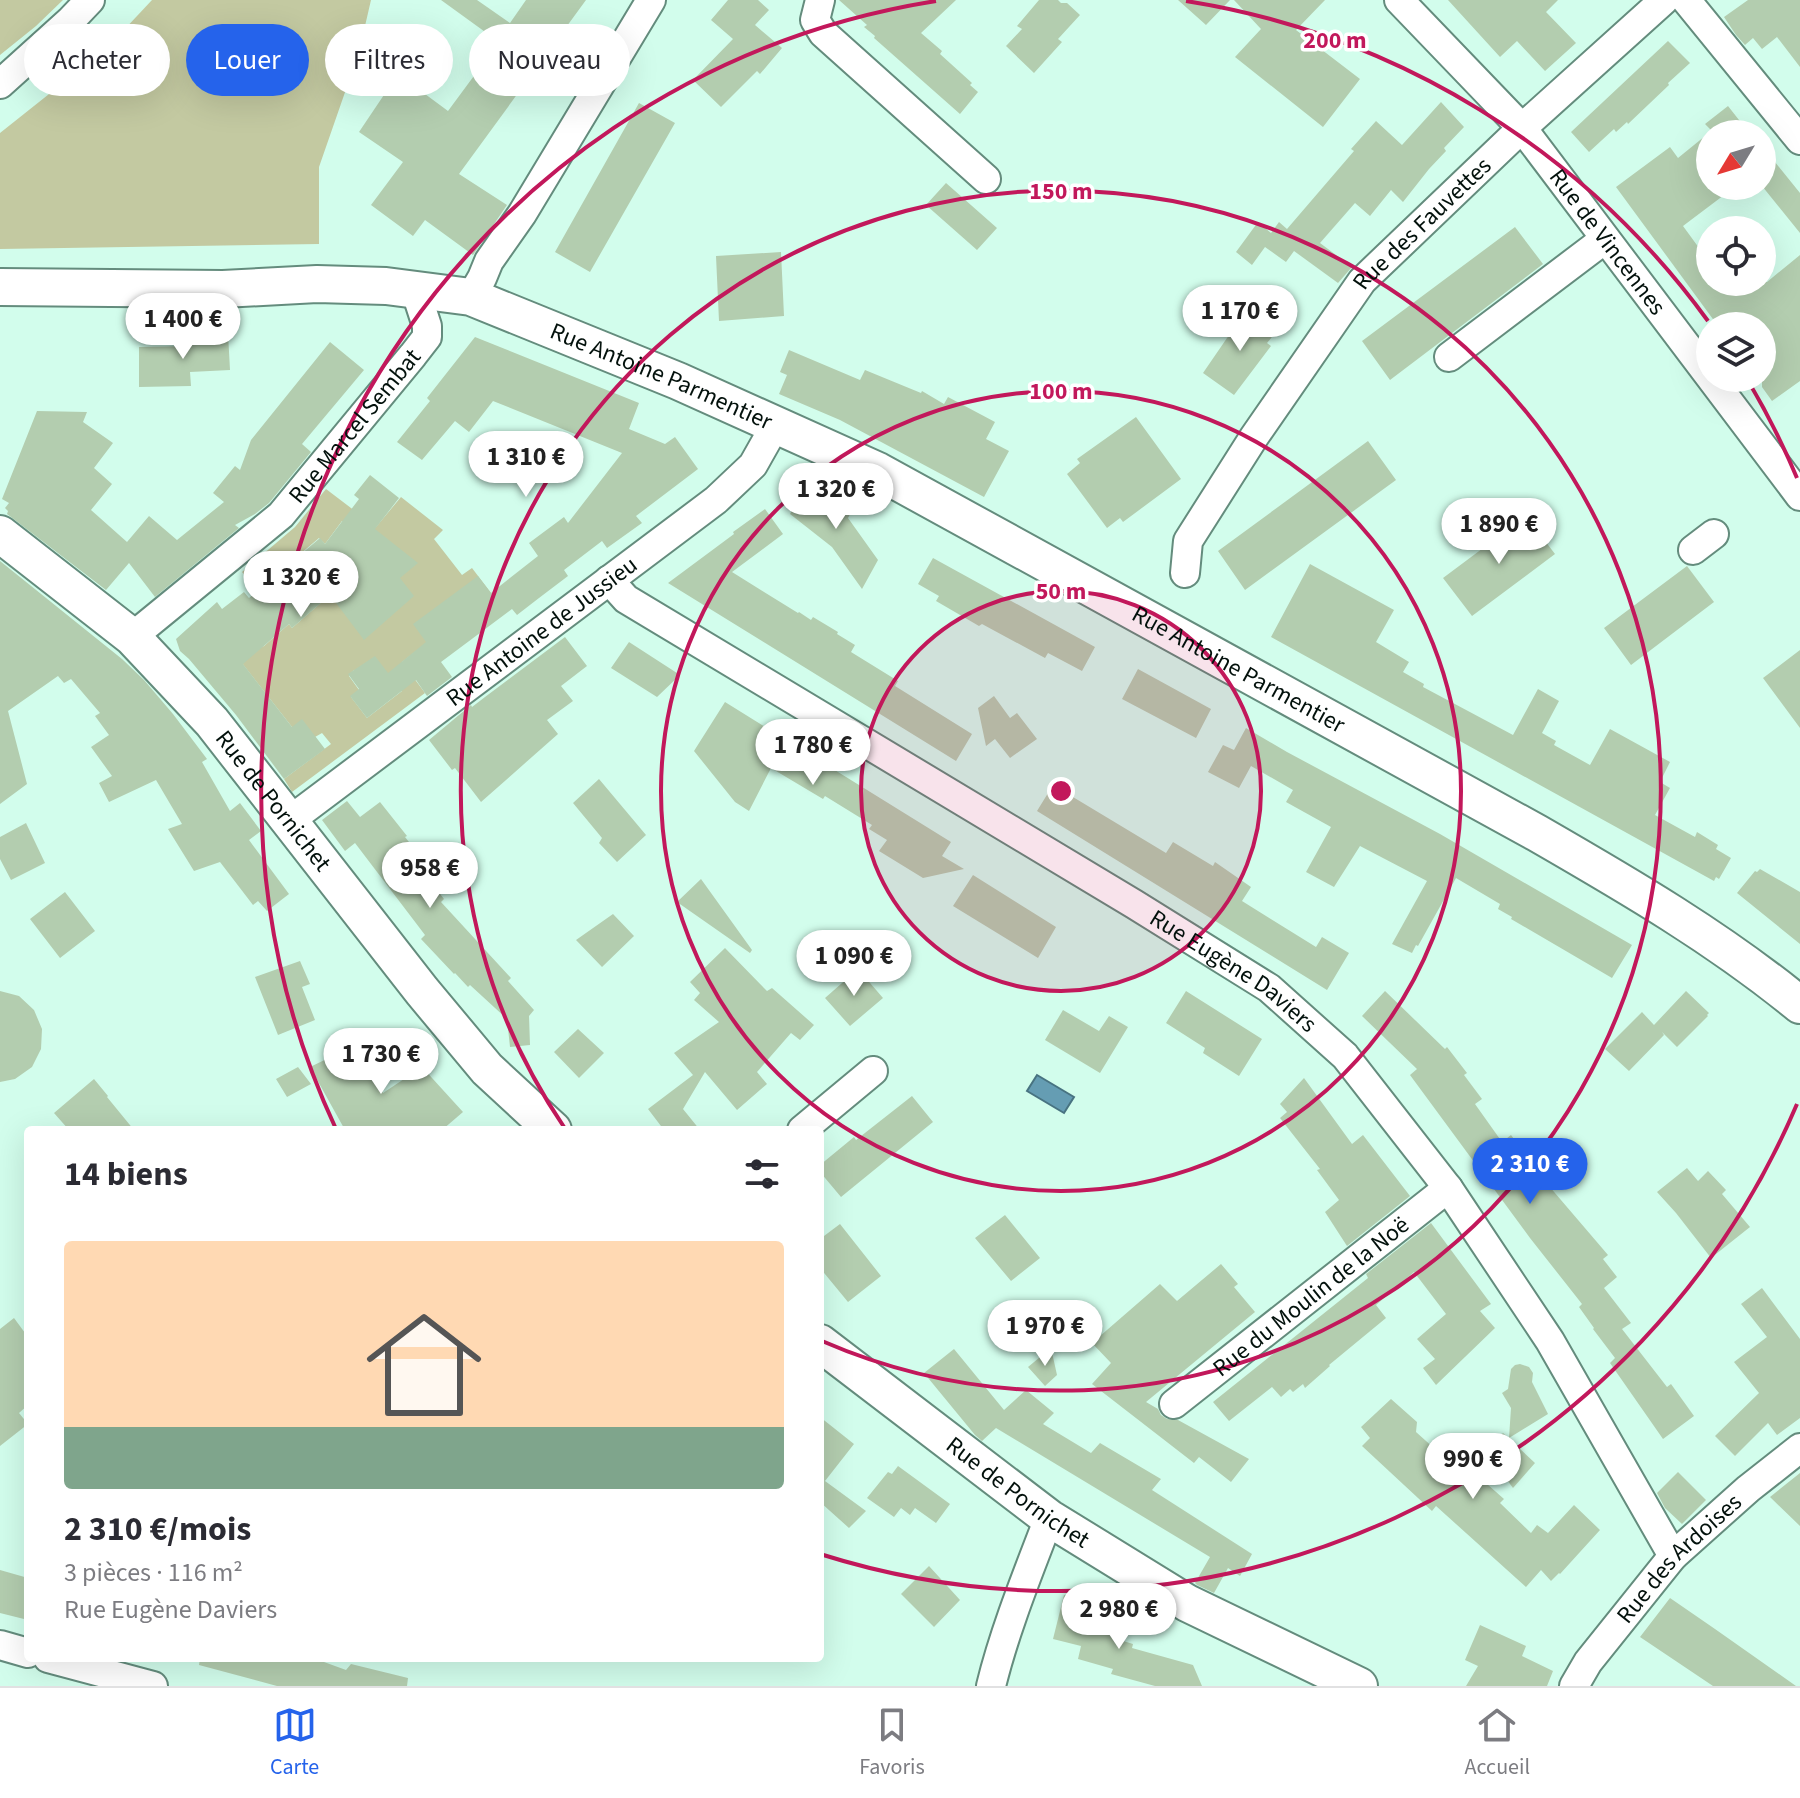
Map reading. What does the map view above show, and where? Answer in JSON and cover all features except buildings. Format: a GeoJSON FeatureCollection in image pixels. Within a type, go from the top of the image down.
{"type":"FeatureCollection","features":[{"type":"Feature","properties":{"kind":"main road","name":"Rue Antoine Parmentier"},"geometry":{"type":"LineString","coordinates":[[0,287],[223,289],[317,284],[386,286],[471,297],[678,381],[878,471],[1640,892],[1691,925],[1800,1005]]}},
{"type":"Feature","properties":{"kind":"main road","name":"Rue de Pornichet"},"geometry":{"type":"LineString","coordinates":[[0,534],[132,637],[212,722],[412,979],[487,1069],[549,1126]]}},
{"type":"Feature","properties":{"kind":"main road","name":"Rue de Pornichet"},"geometry":{"type":"LineString","coordinates":[[824,1346],[1049,1518],[1187,1603],[1359,1686]]}},
{"type":"Feature","properties":{"kind":"street"},"geometry":{"type":"LineString","coordinates":[[0,84],[90,0]]}},
{"type":"Feature","properties":{"kind":"street"},"geometry":{"type":"LineString","coordinates":[[471,297],[489,261],[522,214],[651,0]]}},
{"type":"Feature","properties":{"kind":"street"},"geometry":{"type":"LineString","coordinates":[[820,0],[815,20],[823,33],[986,179]]}},
{"type":"Feature","properties":{"kind":"street","name":"Rue de Vincennes"},"geometry":{"type":"LineString","coordinates":[[1399,0],[1522,128],[1800,496]]}},
{"type":"Feature","properties":{"kind":"street","name":"Rue des Fauvettes"},"geometry":{"type":"LineString","coordinates":[[1185,573],[1188,541],[1254,437],[1362,281],[1522,128],[1664,0]]}},
{"type":"Feature","properties":{"kind":"street"},"geometry":{"type":"LineString","coordinates":[[1686,0],[1800,140]]}},
{"type":"Feature","properties":{"kind":"street"},"geometry":{"type":"LineString","coordinates":[[1449,357],[1605,239]]}},
{"type":"Feature","properties":{"kind":"street","name":"Rue Marcel Sembat"},"geometry":{"type":"LineString","coordinates":[[132,637],[281,515],[413,355],[427,337],[427,326],[415,289]]}},
{"type":"Feature","properties":{"kind":"street","name":"Rue Antoine de Jussieu"},"geometry":{"type":"LineString","coordinates":[[289,821],[716,500],[753,465],[775,426]]}},
{"type":"Feature","properties":{"kind":"street","name":"Rue Eugène Daviers"},"geometry":{"type":"LineString","coordinates":[[609,580],[626,599],[1269,988],[1345,1056],[1448,1188],[1550,1341],[1673,1556]]}},
{"type":"Feature","properties":{"kind":"street"},"geometry":{"type":"LineString","coordinates":[[807,1126],[873,1071]]}},
{"type":"Feature","properties":{"kind":"street","name":"Rue du Moulin de la Noë"},"geometry":{"type":"LineString","coordinates":[[1174,1404],[1448,1188]]}},
{"type":"Feature","properties":{"kind":"street","name":"Rue des Ardoises"},"geometry":{"type":"LineString","coordinates":[[1574,1686],[1588,1662],[1673,1556],[1748,1489],[1800,1448]]}},
{"type":"Feature","properties":{"kind":"street"},"geometry":{"type":"LineString","coordinates":[[991,1686],[1049,1518]]}},
{"type":"Feature","properties":{"kind":"street"},"geometry":{"type":"LineString","coordinates":[[0,1645],[24,1652]]}},
{"type":"Feature","properties":{"kind":"street"},"geometry":{"type":"LineString","coordinates":[[60,1666],[153,1686]]}},
{"type":"Feature","properties":{"kind":"green space"},"geometry":{"type":"Polygon","coordinates":[[[0,0],[63,0],[38,24],[24,24],[24,36],[0,55],[0,0]]]}},
{"type":"Feature","properties":{"kind":"green space"},"geometry":{"type":"Polygon","coordinates":[[[152,0],[371,0],[365,24],[325,24],[325,96],[344,96],[319,167],[319,244],[0,249],[0,133],[47,96],[170,96],[170,24],[130,24],[152,0]]]}},
{"type":"Feature","properties":{"kind":"green space"},"geometry":{"type":"Polygon","coordinates":[[[326,489],[376,527],[401,497],[443,530],[434,539],[462,575],[472,568],[491,593],[402,662],[425,693],[292,792],[284,779],[331,744],[322,733],[315,737],[292,727],[238,658],[264,646],[289,624],[292,628],[378,549],[342,521],[325,544],[319,538],[278,573],[271,604],[242,572],[295,527],[326,489]],[[354,670],[349,676],[359,690],[351,697],[367,718],[402,691],[354,670]]]}},
{"type":"Feature","properties":{"kind":"water"},"geometry":{"type":"Polygon","coordinates":[[[1037,1075],[1074,1097],[1064,1113],[1027,1091],[1037,1075]]]}}]}
